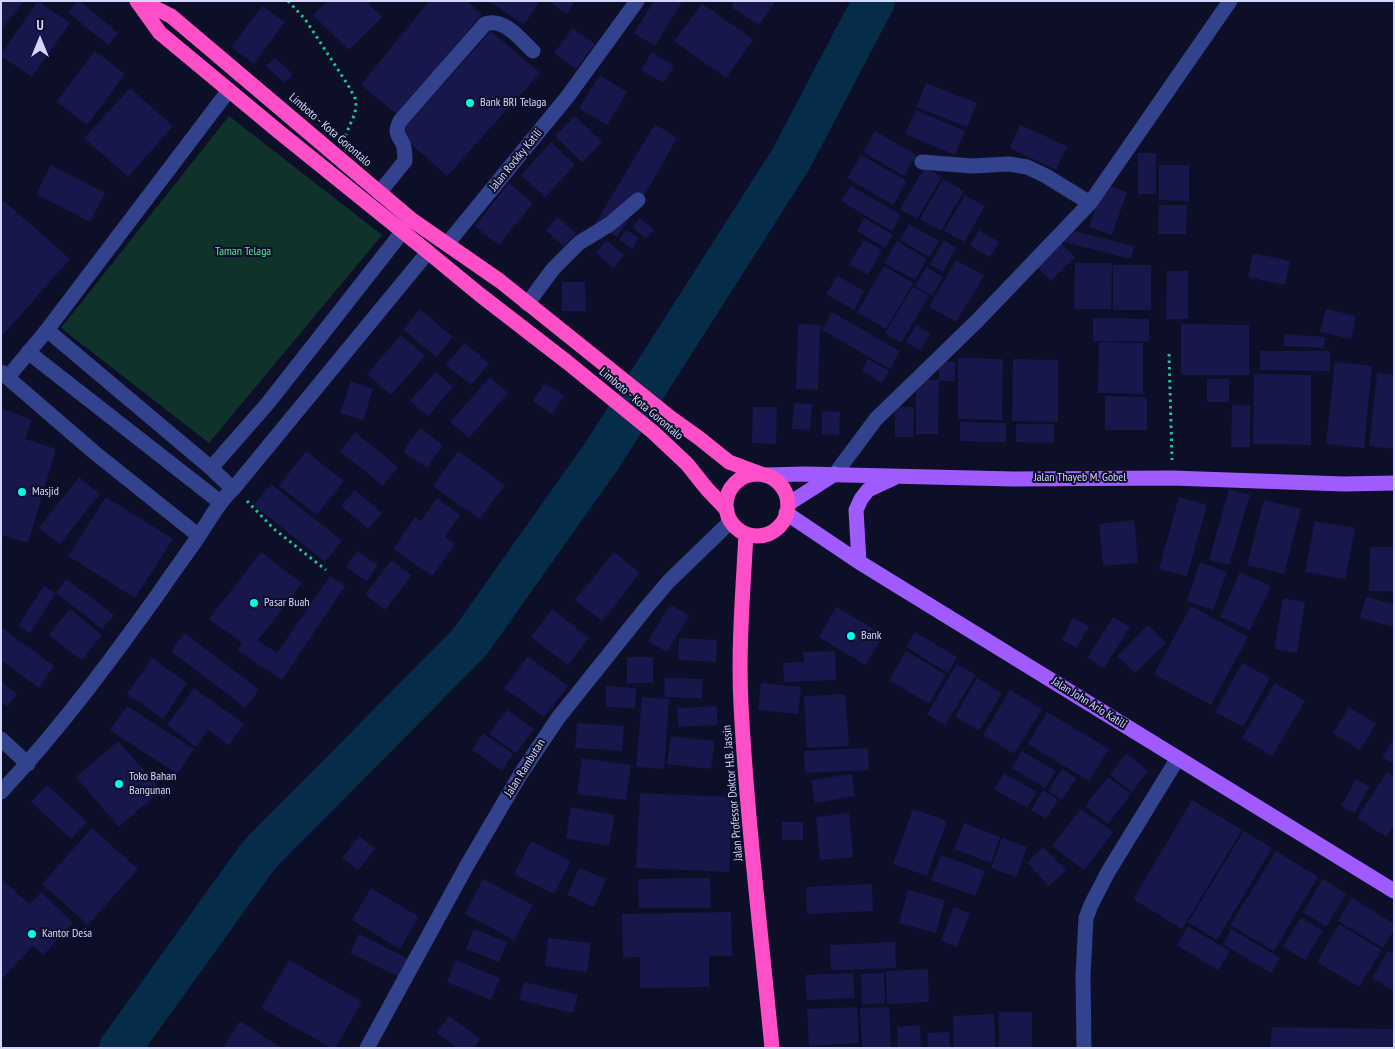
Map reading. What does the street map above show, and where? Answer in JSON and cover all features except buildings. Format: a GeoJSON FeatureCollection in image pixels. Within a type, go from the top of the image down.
{"type":"FeatureCollection","features":[{"type":"Feature","properties":{"kind":"highway","name":"Limboto - Kota Gorontalo"},"geometry":{"type":"LineString","coordinates":[[139,1],[160,32],[228,90],[479,294],[653,432],[687,464],[728,516]]}},
{"type":"Feature","properties":{"kind":"highway","name":"Limboto - Kota Gorontalo"},"geometry":{"type":"LineString","coordinates":[[139,1],[171,16],[412,220],[500,282],[729,462],[763,474]]}},
{"type":"Feature","properties":{"kind":"highway"},"geometry":{"type":"LineString","coordinates":[[751,474],[763,474],[775,479],[783,486],[788,495],[787,508],[782,524],[774,532],[760,537],[746,534],[735,527],[728,516],[728,493],[741,478],[751,474]]}},
{"type":"Feature","properties":{"kind":"highway","name":"Jalan Professor Doktor H.B. Jassin"},"geometry":{"type":"LineString","coordinates":[[746,534],[741,636],[741,703],[772,1048]]}},
{"type":"Feature","properties":{"kind":"main road","name":"Jalan Thayeb M. Gobel"},"geometry":{"type":"LineString","coordinates":[[763,474],[1014,479],[1172,478],[1344,484],[1394,483]]}},
{"type":"Feature","properties":{"kind":"main road"},"geometry":{"type":"LineString","coordinates":[[787,508],[835,474]]}},
{"type":"Feature","properties":{"kind":"main road"},"geometry":{"type":"LineString","coordinates":[[859,562],[856,510],[860,499],[868,490],[898,477]]}},
{"type":"Feature","properties":{"kind":"main road","name":"Jalan John Ario Katili"},"geometry":{"type":"LineString","coordinates":[[787,508],[859,562],[1394,891]]}},
{"type":"Feature","properties":{"kind":"street","name":"Jalan Rockky Katili"},"geometry":{"type":"LineString","coordinates":[[447,244],[568,96],[637,1]]}},
{"type":"Feature","properties":{"kind":"street"},"geometry":{"type":"LineString","coordinates":[[835,474],[876,418],[977,321],[1090,204],[1230,1]]}},
{"type":"Feature","properties":{"kind":"street"},"geometry":{"type":"LineString","coordinates":[[379,193],[405,161],[404,146],[396,129],[400,121],[485,24],[495,22],[506,27],[533,51]]}},
{"type":"Feature","properties":{"kind":"street"},"geometry":{"type":"LineString","coordinates":[[199,536],[95,453],[4,374],[28,352],[47,330],[228,90]]}},
{"type":"Feature","properties":{"kind":"street"},"geometry":{"type":"LineString","coordinates":[[922,162],[972,166],[1009,164],[1028,167],[1090,204]]}},
{"type":"Feature","properties":{"kind":"street"},"geometry":{"type":"LineString","coordinates":[[527,304],[553,269],[579,243],[610,224],[638,200]]}},
{"type":"Feature","properties":{"kind":"street"},"geometry":{"type":"LineString","coordinates":[[212,468],[268,403],[403,231]]}},
{"type":"Feature","properties":{"kind":"street"},"geometry":{"type":"LineString","coordinates":[[1,792],[28,764],[66,719],[199,536],[220,502],[234,488],[428,252]]}},
{"type":"Feature","properties":{"kind":"street"},"geometry":{"type":"LineString","coordinates":[[47,330],[234,488]]}},
{"type":"Feature","properties":{"kind":"street"},"geometry":{"type":"LineString","coordinates":[[28,352],[220,502]]}},
{"type":"Feature","properties":{"kind":"street","name":"Jalan Rambutan"},"geometry":{"type":"LineString","coordinates":[[367,1048],[466,867],[520,775],[558,718],[646,608],[728,516]]}},
{"type":"Feature","properties":{"kind":"street"},"geometry":{"type":"LineString","coordinates":[[1,739],[28,764]]}},
{"type":"Feature","properties":{"kind":"street"},"geometry":{"type":"LineString","coordinates":[[1084,1048],[1083,976],[1086,918],[1090,905],[1108,872],[1178,758]]}},
{"type":"Feature","properties":{"kind":"path"},"geometry":{"type":"LineString","coordinates":[[288,1],[305,19],[355,98],[355,113],[337,155]]}},
{"type":"Feature","properties":{"kind":"path"},"geometry":{"type":"LineString","coordinates":[[1169,354],[1172,478]]}},
{"type":"Feature","properties":{"kind":"path"},"geometry":{"type":"LineString","coordinates":[[234,488],[274,529],[326,570]]}},
{"type":"Feature","properties":{"kind":"green space","name":"Taman Telaga"},"geometry":{"type":"Polygon","coordinates":[[[229,116],[382,235],[209,443],[61,328],[229,116]]]}},
{"type":"Feature","properties":{"kind":"waterway"},"geometry":{"type":"LineString","coordinates":[[120,1048],[259,855],[469,643],[601,457],[791,159],[874,1]]}},
{"type":"Feature","properties":{"kind":"place","name":"Bank BRI Telaga"},"geometry":{"type":"Point","coordinates":[470,103]}},
{"type":"Feature","properties":{"kind":"place","name":"Masjid"},"geometry":{"type":"Point","coordinates":[22,492]}},
{"type":"Feature","properties":{"kind":"place","name":"Pasar Buah"},"geometry":{"type":"Point","coordinates":[254,603]}},
{"type":"Feature","properties":{"kind":"place","name":"Bank"},"geometry":{"type":"Point","coordinates":[851,636]}},
{"type":"Feature","properties":{"kind":"place","name":"Toko Bahan Bangunan"},"geometry":{"type":"Point","coordinates":[119,784]}},
{"type":"Feature","properties":{"kind":"place","name":"Kantor Desa"},"geometry":{"type":"Point","coordinates":[32,934]}}]}
